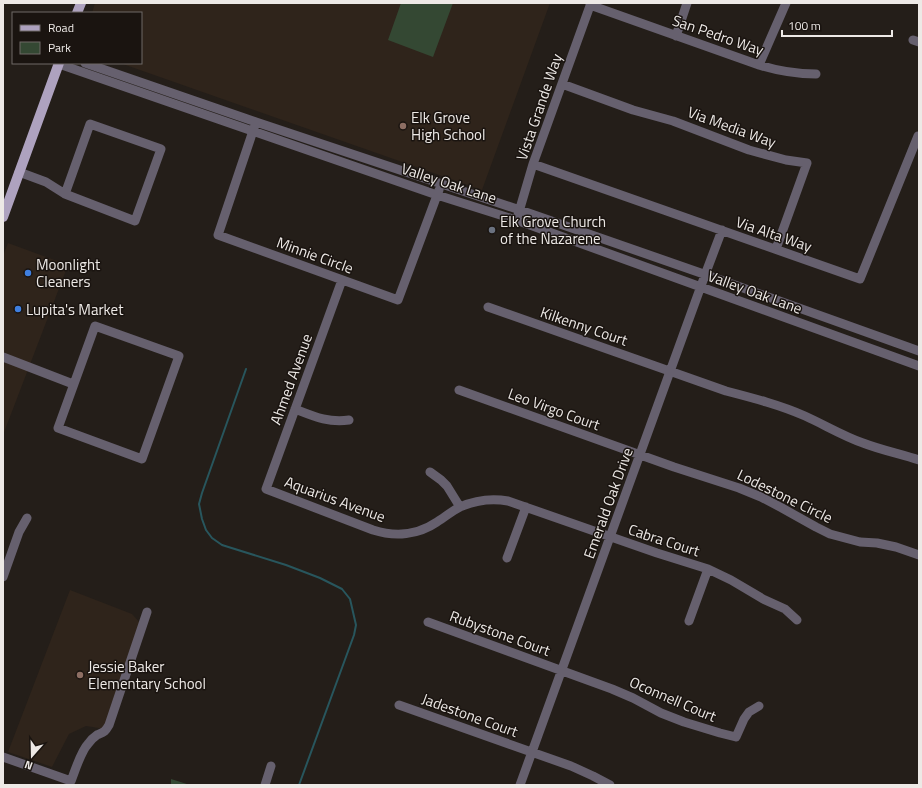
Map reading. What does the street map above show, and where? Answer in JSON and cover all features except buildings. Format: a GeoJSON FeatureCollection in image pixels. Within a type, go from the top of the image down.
{"type":"FeatureCollection","features":[{"type":"Feature","properties":{"kind":"main road"},"geometry":{"type":"LineString","coordinates":[[3,217],[59,64]]}},
{"type":"Feature","properties":{"kind":"street"},"geometry":{"type":"LineString","coordinates":[[676,36],[687,3]]}},
{"type":"Feature","properties":{"kind":"street"},"geometry":{"type":"LineString","coordinates":[[759,65],[786,3]]}},
{"type":"Feature","properties":{"kind":"street","name":"San Pedro Way"},"geometry":{"type":"LineString","coordinates":[[590,4],[759,65],[791,72],[816,74]]}},
{"type":"Feature","properties":{"kind":"street","name":"Vista Grande Way"},"geometry":{"type":"LineString","coordinates":[[516,220],[533,164],[590,4]]}},
{"type":"Feature","properties":{"kind":"street","name":"Valley Oak Lane"},"geometry":{"type":"LineString","coordinates":[[59,64],[520,210],[919,351]]}},
{"type":"Feature","properties":{"kind":"street","name":"Valley Oak Lane"},"geometry":{"type":"LineString","coordinates":[[89,64],[437,195],[516,220],[919,366]]}},
{"type":"Feature","properties":{"kind":"street","name":"Via Media Way"},"geometry":{"type":"LineString","coordinates":[[562,84],[634,110],[699,130],[749,150],[807,163],[776,249]]}},
{"type":"Feature","properties":{"kind":"street"},"geometry":{"type":"LineString","coordinates":[[19,172],[46,182],[65,194],[135,221],[160,149],[90,124],[65,194]]}},
{"type":"Feature","properties":{"kind":"street","name":"Minnie Circle"},"geometry":{"type":"LineString","coordinates":[[254,126],[218,235],[398,300],[441,184]]}},
{"type":"Feature","properties":{"kind":"street","name":"Via Alta Way"},"geometry":{"type":"LineString","coordinates":[[533,164],[860,278],[918,136],[919,137]]}},
{"type":"Feature","properties":{"kind":"street","name":"Emerald Oak Drive"},"geometry":{"type":"LineString","coordinates":[[520,785],[722,230]]}},
{"type":"Feature","properties":{"kind":"street","name":"Ahmed Avenue"},"geometry":{"type":"LineString","coordinates":[[266,489],[342,280]]}},
{"type":"Feature","properties":{"kind":"street","name":"Kilkenny Court"},"geometry":{"type":"LineString","coordinates":[[488,307],[670,372]]}},
{"type":"Feature","properties":{"kind":"street"},"geometry":{"type":"LineString","coordinates":[[95,326],[179,356],[142,459],[58,428],[73,384],[95,326]]}},
{"type":"Feature","properties":{"kind":"street"},"geometry":{"type":"LineString","coordinates":[[3,358],[73,384]]}},
{"type":"Feature","properties":{"kind":"street"},"geometry":{"type":"LineString","coordinates":[[670,372],[726,391],[783,407],[806,416],[845,436],[865,444],[903,454],[919,460]]}},
{"type":"Feature","properties":{"kind":"street","name":"Leo Virgo Court"},"geometry":{"type":"LineString","coordinates":[[459,390],[640,455]]}},
{"type":"Feature","properties":{"kind":"street"},"geometry":{"type":"LineString","coordinates":[[295,410],[324,420],[349,420]]}},
{"type":"Feature","properties":{"kind":"street","name":"Lodestone Circle"},"geometry":{"type":"LineString","coordinates":[[640,455],[740,488],[830,534],[860,542],[891,546],[919,555]]}},
{"type":"Feature","properties":{"kind":"street"},"geometry":{"type":"LineString","coordinates":[[430,472],[447,486],[460,507]]}},
{"type":"Feature","properties":{"kind":"street","name":"Aquarius Avenue"},"geometry":{"type":"LineString","coordinates":[[266,489],[373,530],[390,534],[406,534],[423,530],[460,507],[473,502],[490,499],[508,501],[610,537]]}},
{"type":"Feature","properties":{"kind":"street"},"geometry":{"type":"LineString","coordinates":[[506,558],[526,507]]}},
{"type":"Feature","properties":{"kind":"street"},"geometry":{"type":"LineString","coordinates":[[3,577],[19,532],[27,518]]}},
{"type":"Feature","properties":{"kind":"street","name":"Cabra Court"},"geometry":{"type":"LineString","coordinates":[[610,537],[708,569],[731,580],[763,599],[785,609],[797,620]]}},
{"type":"Feature","properties":{"kind":"street","name":"Cabra Court"},"geometry":{"type":"LineString","coordinates":[[689,621],[708,569]]}},
{"type":"Feature","properties":{"kind":"street"},"geometry":{"type":"LineString","coordinates":[[3,757],[71,781],[87,744],[109,726],[147,612]]}},
{"type":"Feature","properties":{"kind":"street","name":"Rubystone Court"},"geometry":{"type":"LineString","coordinates":[[428,622],[562,670]]}},
{"type":"Feature","properties":{"kind":"street","name":"Oconnell Court"},"geometry":{"type":"LineString","coordinates":[[562,670],[612,689],[661,713],[684,722],[736,737],[744,719],[749,712],[759,706]]}},
{"type":"Feature","properties":{"kind":"street","name":"Jadestone Court"},"geometry":{"type":"LineString","coordinates":[[399,705],[583,771],[610,785]]}},
{"type":"Feature","properties":{"kind":"street"},"geometry":{"type":"LineString","coordinates":[[265,785],[271,766]]}},
{"type":"Feature","properties":{"kind":"shaded area","name":"Elk Grove High School"},"geometry":{"type":"Polygon","coordinates":[[[95,3],[550,3],[482,190],[123,64],[142,64],[142,12],[92,12],[95,3]]]}},
{"type":"Feature","properties":{"kind":"shaded area"},"geometry":{"type":"Polygon","coordinates":[[[8,243],[68,265],[3,435],[3,256],[8,243]]]}},
{"type":"Feature","properties":{"kind":"shaded area","name":"Jessie Baker Elementary School"},"geometry":{"type":"Polygon","coordinates":[[[70,590],[132,614],[141,624],[105,729],[86,726],[69,734],[52,767],[8,752],[70,590]]]}},
{"type":"Feature","properties":{"kind":"green space"},"geometry":{"type":"Polygon","coordinates":[[[401,3],[453,3],[433,57],[388,40],[401,3]]]}},
{"type":"Feature","properties":{"kind":"green space"},"geometry":{"type":"Polygon","coordinates":[[[171,779],[190,785],[171,785],[171,779]]]}},
{"type":"Feature","properties":{"kind":"waterway"},"geometry":{"type":"LineString","coordinates":[[246,369],[199,504],[206,530],[212,538],[222,545],[286,565],[320,578],[342,589],[350,599],[356,625],[354,635],[299,785]]}},
{"type":"Feature","properties":{"kind":"place","name":"Elk Grove High School"},"geometry":{"type":"Point","coordinates":[403,126]}},
{"type":"Feature","properties":{"kind":"place","name":"Elk Grove Church of the Nazarene"},"geometry":{"type":"Point","coordinates":[492,230]}},
{"type":"Feature","properties":{"kind":"place","name":"Moonlight Cleaners"},"geometry":{"type":"Point","coordinates":[28,273]}},
{"type":"Feature","properties":{"kind":"place","name":"Lupita's Market"},"geometry":{"type":"Point","coordinates":[18,309]}},
{"type":"Feature","properties":{"kind":"place","name":"Jessie Baker Elementary School"},"geometry":{"type":"Point","coordinates":[80,675]}}]}
